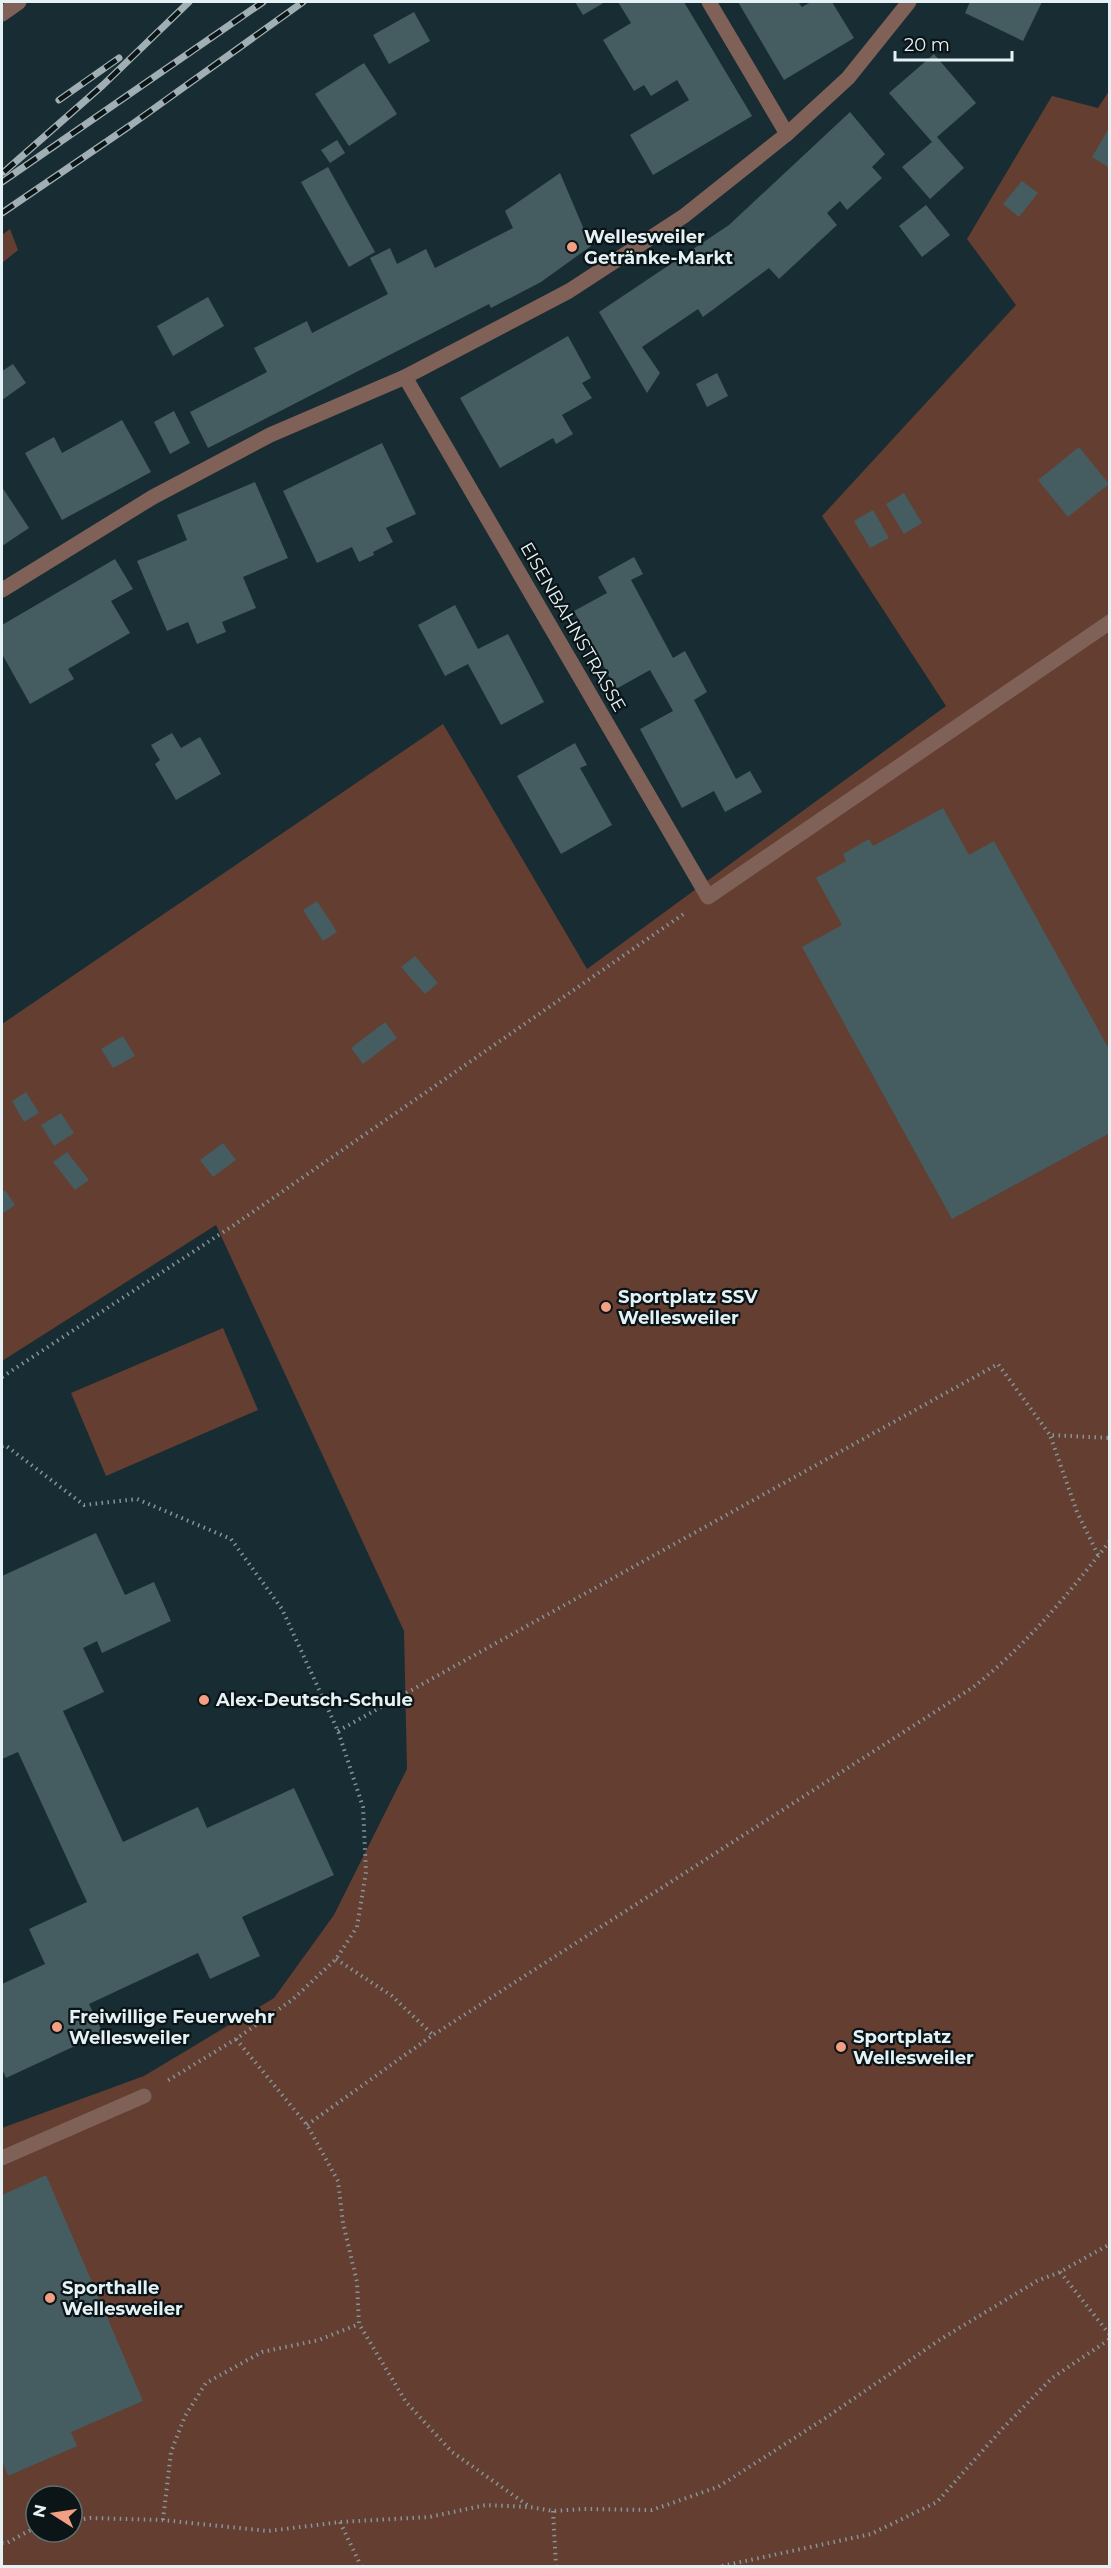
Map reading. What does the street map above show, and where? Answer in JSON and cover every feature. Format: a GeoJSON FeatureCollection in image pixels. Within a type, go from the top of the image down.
{"type":"FeatureCollection","features":[{"type":"Feature","properties":{"kind":"street"},"geometry":{"type":"LineString","coordinates":[[2,14],[19,2]]}},
{"type":"Feature","properties":{"kind":"street"},"geometry":{"type":"LineString","coordinates":[[709,2],[787,134]]}},
{"type":"Feature","properties":{"kind":"street"},"geometry":{"type":"LineString","coordinates":[[2,590],[153,497],[270,435],[405,377],[569,291],[684,216],[787,134],[848,78],[909,2]]}},
{"type":"Feature","properties":{"kind":"street","name":"EISENBAHNSTRASSE"},"geometry":{"type":"LineString","coordinates":[[405,377],[708,897]]}},
{"type":"Feature","properties":{"kind":"street"},"geometry":{"type":"LineString","coordinates":[[708,897],[1110,622]]}},
{"type":"Feature","properties":{"kind":"street"},"geometry":{"type":"LineString","coordinates":[[2,2158],[144,2096]]}},
{"type":"Feature","properties":{"kind":"path"},"geometry":{"type":"LineString","coordinates":[[2,1377],[234,1225],[708,897]]}},
{"type":"Feature","properties":{"kind":"path"},"geometry":{"type":"LineString","coordinates":[[338,1731],[998,1364],[1050,1435],[1077,1512],[1098,1555]]}},
{"type":"Feature","properties":{"kind":"path"},"geometry":{"type":"LineString","coordinates":[[1050,1435],[1110,1438]]}},
{"type":"Feature","properties":{"kind":"path"},"geometry":{"type":"LineString","coordinates":[[2,1446],[5,1445],[84,1505],[138,1499],[231,1539],[282,1609],[338,1731],[363,1807],[366,1872],[357,1927],[336,1959],[292,2001],[144,2096]]}},
{"type":"Feature","properties":{"kind":"path"},"geometry":{"type":"LineString","coordinates":[[307,2126],[433,2035],[972,1688],[1008,1660],[1079,1581],[1110,1540]]}},
{"type":"Feature","properties":{"kind":"path"},"geometry":{"type":"LineString","coordinates":[[336,1959],[392,1996],[433,2035]]}},
{"type":"Feature","properties":{"kind":"path"},"geometry":{"type":"LineString","coordinates":[[236,2039],[307,2126],[338,2181],[343,2223],[357,2283],[359,2324],[406,2402],[452,2452],[530,2507]]}},
{"type":"Feature","properties":{"kind":"path"},"geometry":{"type":"LineString","coordinates":[[84,2519],[162,2520],[268,2531],[340,2522],[429,2517],[486,2505],[530,2507],[553,2511],[652,2510],[718,2487],[824,2419],[941,2339],[1037,2281],[1060,2272],[1110,2244]]}},
{"type":"Feature","properties":{"kind":"path"},"geometry":{"type":"LineString","coordinates":[[1060,2272],[1110,2335]]}},
{"type":"Feature","properties":{"kind":"path"},"geometry":{"type":"LineString","coordinates":[[162,2520],[171,2452],[185,2416],[206,2384],[261,2352],[319,2340],[359,2324]]}},
{"type":"Feature","properties":{"kind":"path"},"geometry":{"type":"LineString","coordinates":[[722,2566],[871,2534],[938,2502],[1002,2429],[1052,2378],[1110,2339]]}},
{"type":"Feature","properties":{"kind":"path"},"geometry":{"type":"LineString","coordinates":[[553,2511],[556,2566]]}},
{"type":"Feature","properties":{"kind":"path"},"geometry":{"type":"LineString","coordinates":[[340,2522],[361,2566]]}},
{"type":"Feature","properties":{"kind":"path"},"geometry":{"type":"LineString","coordinates":[[2,2543],[7,2543],[24,2534]]}},
{"type":"Feature","properties":{"kind":"shaded area"},"geometry":{"type":"Polygon","coordinates":[[[1109,91],[1109,2566],[2,2566],[2,2128],[144,2076],[274,1998],[334,1915],[407,1769],[404,1631],[216,1225],[2,1361],[2,1024],[443,724],[587,969],[946,706],[822,516],[1016,305],[967,239],[1052,96],[1098,108],[1109,91]]]}},
{"type":"Feature","properties":{"kind":"shaded area"},"geometry":{"type":"Polygon","coordinates":[[[10,229],[18,250],[2,263],[2,235],[10,229]]]}},
{"type":"Feature","properties":{"kind":"shaded area"},"geometry":{"type":"Polygon","coordinates":[[[223,1328],[258,1410],[106,1476],[71,1393],[223,1328]]]}},
{"type":"Feature","properties":{"kind":"building"},"geometry":{"type":"Polygon","coordinates":[[[575,2],[605,2],[583,15],[575,2]]]}},
{"type":"Feature","properties":{"kind":"building"},"geometry":{"type":"Polygon","coordinates":[[[618,2],[684,2],[752,116],[653,175],[630,135],[689,100],[677,80],[651,96],[644,85],[634,91],[603,40],[631,23],[618,2]]]}},
{"type":"Feature","properties":{"kind":"building"},"geometry":{"type":"Polygon","coordinates":[[[738,2],[798,2],[802,7],[811,2],[832,2],[854,38],[784,80],[738,2]]]}},
{"type":"Feature","properties":{"kind":"building"},"geometry":{"type":"Polygon","coordinates":[[[970,2],[1042,2],[1023,41],[965,13],[970,2]]]}},
{"type":"Feature","properties":{"kind":"building"},"geometry":{"type":"Polygon","coordinates":[[[414,12],[430,41],[389,64],[373,35],[414,12]]]}},
{"type":"Feature","properties":{"kind":"building"},"geometry":{"type":"Polygon","coordinates":[[[934,54],[976,103],[937,137],[964,168],[930,199],[902,167],[932,142],[889,93],[934,54]]]}},
{"type":"Feature","properties":{"kind":"building"},"geometry":{"type":"Polygon","coordinates":[[[364,63],[397,114],[349,146],[315,94],[364,63]]]}},
{"type":"Feature","properties":{"kind":"building"},"geometry":{"type":"Polygon","coordinates":[[[850,112],[885,154],[872,167],[882,178],[847,210],[840,201],[827,213],[837,225],[779,279],[769,268],[703,317],[698,309],[642,347],[660,373],[647,393],[599,312],[729,225],[850,112]]]}},
{"type":"Feature","properties":{"kind":"building"},"geometry":{"type":"Polygon","coordinates":[[[1108,130],[1110,132],[1110,168],[1092,157],[1108,130]]]}},
{"type":"Feature","properties":{"kind":"building"},"geometry":{"type":"Polygon","coordinates":[[[337,140],[345,153],[330,163],[321,150],[337,140]]]}},
{"type":"Feature","properties":{"kind":"building"},"geometry":{"type":"Polygon","coordinates":[[[328,167],[375,252],[349,267],[301,182],[328,167]]]}},
{"type":"Feature","properties":{"kind":"building"},"geometry":{"type":"Polygon","coordinates":[[[560,173],[591,246],[541,282],[491,308],[489,304],[208,448],[190,412],[267,372],[254,348],[307,321],[312,333],[388,294],[370,258],[390,248],[397,264],[426,249],[435,268],[513,228],[505,211],[560,173]]]}},
{"type":"Feature","properties":{"kind":"building"},"geometry":{"type":"Polygon","coordinates":[[[1022,181],[1038,193],[1019,217],[1003,204],[1022,181]]]}},
{"type":"Feature","properties":{"kind":"building"},"geometry":{"type":"Polygon","coordinates":[[[926,205],[950,235],[922,257],[899,226],[926,205]]]}},
{"type":"Feature","properties":{"kind":"building"},"geometry":{"type":"Polygon","coordinates":[[[208,297],[224,326],[173,356],[157,326],[208,297]]]}},
{"type":"Feature","properties":{"kind":"building"},"geometry":{"type":"Polygon","coordinates":[[[568,336],[591,378],[582,383],[592,398],[562,415],[573,434],[556,444],[553,438],[500,468],[460,398],[568,336]]]}},
{"type":"Feature","properties":{"kind":"building"},"geometry":{"type":"Polygon","coordinates":[[[13,364],[26,383],[2,400],[2,371],[13,364]]]}},
{"type":"Feature","properties":{"kind":"building"},"geometry":{"type":"Polygon","coordinates":[[[717,373],[728,396],[707,407],[696,384],[717,373]]]}},
{"type":"Feature","properties":{"kind":"building"},"geometry":{"type":"Polygon","coordinates":[[[174,411],[190,443],[170,454],[154,422],[174,411]]]}},
{"type":"Feature","properties":{"kind":"building"},"geometry":{"type":"Polygon","coordinates":[[[122,420],[151,472],[62,520],[25,453],[54,437],[62,453],[122,420]]]}},
{"type":"Feature","properties":{"kind":"building"},"geometry":{"type":"Polygon","coordinates":[[[382,443],[416,514],[386,528],[393,542],[373,552],[374,555],[359,562],[352,547],[317,563],[283,491],[382,443]]]}},
{"type":"Feature","properties":{"kind":"building"},"geometry":{"type":"Polygon","coordinates":[[[1079,447],[1109,484],[1068,517],[1038,480],[1079,447]]]}},
{"type":"Feature","properties":{"kind":"building"},"geometry":{"type":"Polygon","coordinates":[[[255,482],[288,558],[243,577],[256,608],[222,622],[226,632],[197,644],[188,622],[167,631],[137,561],[187,540],[177,515],[255,482]]]}},
{"type":"Feature","properties":{"kind":"building"},"geometry":{"type":"Polygon","coordinates":[[[2,487],[29,528],[2,546],[2,487]]]}},
{"type":"Feature","properties":{"kind":"building"},"geometry":{"type":"Polygon","coordinates":[[[904,493],[922,523],[904,534],[886,504],[904,493]]]}},
{"type":"Feature","properties":{"kind":"building"},"geometry":{"type":"Polygon","coordinates":[[[873,510],[889,538],[870,548],[854,521],[873,510]]]}},
{"type":"Feature","properties":{"kind":"building"},"geometry":{"type":"Polygon","coordinates":[[[634,557],[643,574],[631,580],[673,658],[685,651],[707,692],[694,700],[736,779],[750,771],[762,792],[725,812],[714,791],[682,808],[640,729],[673,711],[650,670],[616,689],[574,611],[607,593],[598,577],[634,557]]]}},
{"type":"Feature","properties":{"kind":"building"},"geometry":{"type":"Polygon","coordinates":[[[115,559],[133,589],[111,601],[130,633],[68,669],[74,679],[30,704],[2,654],[2,625],[115,559]]]}},
{"type":"Feature","properties":{"kind":"building"},"geometry":{"type":"Polygon","coordinates":[[[455,605],[478,649],[508,634],[544,702],[501,725],[468,664],[445,676],[418,625],[455,605]]]}},
{"type":"Feature","properties":{"kind":"building"},"geometry":{"type":"Polygon","coordinates":[[[172,733],[181,748],[200,737],[221,774],[176,800],[155,764],[160,760],[151,745],[172,733]]]}},
{"type":"Feature","properties":{"kind":"building"},"geometry":{"type":"Polygon","coordinates":[[[575,743],[587,765],[580,768],[612,825],[561,854],[517,776],[575,743]]]}},
{"type":"Feature","properties":{"kind":"building"},"geometry":{"type":"Polygon","coordinates":[[[943,808],[969,855],[994,841],[1110,1051],[1110,1133],[952,1219],[802,947],[842,925],[816,878],[846,861],[843,854],[869,839],[873,846],[943,808]]]}},
{"type":"Feature","properties":{"kind":"building"},"geometry":{"type":"Polygon","coordinates":[[[317,901],[337,932],[323,941],[303,910],[317,901]]]}},
{"type":"Feature","properties":{"kind":"building"},"geometry":{"type":"Polygon","coordinates":[[[415,956],[438,983],[425,994],[401,967],[415,956]]]}},
{"type":"Feature","properties":{"kind":"building"},"geometry":{"type":"Polygon","coordinates":[[[385,1022],[397,1038],[363,1064],[351,1048],[385,1022]]]}},
{"type":"Feature","properties":{"kind":"building"},"geometry":{"type":"Polygon","coordinates":[[[123,1036],[135,1056],[113,1068],[101,1049],[123,1036]]]}},
{"type":"Feature","properties":{"kind":"building"},"geometry":{"type":"Polygon","coordinates":[[[26,1092],[39,1113],[24,1122],[12,1101],[26,1092]]]}},
{"type":"Feature","properties":{"kind":"building"},"geometry":{"type":"Polygon","coordinates":[[[61,1113],[74,1133],[54,1146],[41,1125],[61,1113]]]}},
{"type":"Feature","properties":{"kind":"building"},"geometry":{"type":"Polygon","coordinates":[[[223,1143],[236,1160],[213,1177],[200,1160],[223,1143]]]}},
{"type":"Feature","properties":{"kind":"building"},"geometry":{"type":"Polygon","coordinates":[[[67,1152],[89,1180],[75,1190],[53,1162],[67,1152]]]}},
{"type":"Feature","properties":{"kind":"building"},"geometry":{"type":"Polygon","coordinates":[[[5,1190],[15,1205],[2,1214],[2,1192],[5,1190]]]}},
{"type":"Feature","properties":{"kind":"building"},"geometry":{"type":"Polygon","coordinates":[[[96,1533],[125,1595],[154,1582],[171,1621],[102,1653],[97,1641],[83,1648],[104,1692],[63,1711],[123,1842],[198,1807],[207,1828],[294,1788],[334,1875],[242,1917],[260,1956],[210,1979],[198,1953],[89,2004],[103,2033],[6,2078],[2,2069],[2,1984],[45,1964],[29,1929],[87,1902],[18,1752],[2,1759],[2,1576],[96,1533]]]}},
{"type":"Feature","properties":{"kind":"building","name":"Sporthalle Wellesweiler"},"geometry":{"type":"Polygon","coordinates":[[[46,2175],[143,2401],[71,2432],[77,2446],[8,2476],[2,2461],[2,2195],[46,2175]]]}},
{"type":"Feature","properties":{"kind":"railway"},"geometry":{"type":"LineString","coordinates":[[4,172],[103,85],[189,2]]}},
{"type":"Feature","properties":{"kind":"railway"},"geometry":{"type":"LineString","coordinates":[[2,182],[263,2]]}},
{"type":"Feature","properties":{"kind":"railway"},"geometry":{"type":"LineString","coordinates":[[2,213],[131,125],[303,2]]}},
{"type":"Feature","properties":{"kind":"railway"},"geometry":{"type":"LineString","coordinates":[[59,100],[119,58]]}},
{"type":"Feature","properties":{"kind":"place","name":"Wellesweiler Getränke-Markt"},"geometry":{"type":"Point","coordinates":[572,247]}},
{"type":"Feature","properties":{"kind":"place","name":"Sportplatz SSV Wellesweiler"},"geometry":{"type":"Point","coordinates":[606,1307]}},
{"type":"Feature","properties":{"kind":"place","name":"Alex-Deutsch-Schule"},"geometry":{"type":"Point","coordinates":[204,1700]}},
{"type":"Feature","properties":{"kind":"place","name":"Freiwillige Feuerwehr Wellesweiler"},"geometry":{"type":"Point","coordinates":[57,2027]}},
{"type":"Feature","properties":{"kind":"place","name":"Sportplatz Wellesweiler"},"geometry":{"type":"Point","coordinates":[841,2047]}},
{"type":"Feature","properties":{"kind":"place","name":"Sporthalle Wellesweiler"},"geometry":{"type":"Point","coordinates":[50,2298]}}]}
